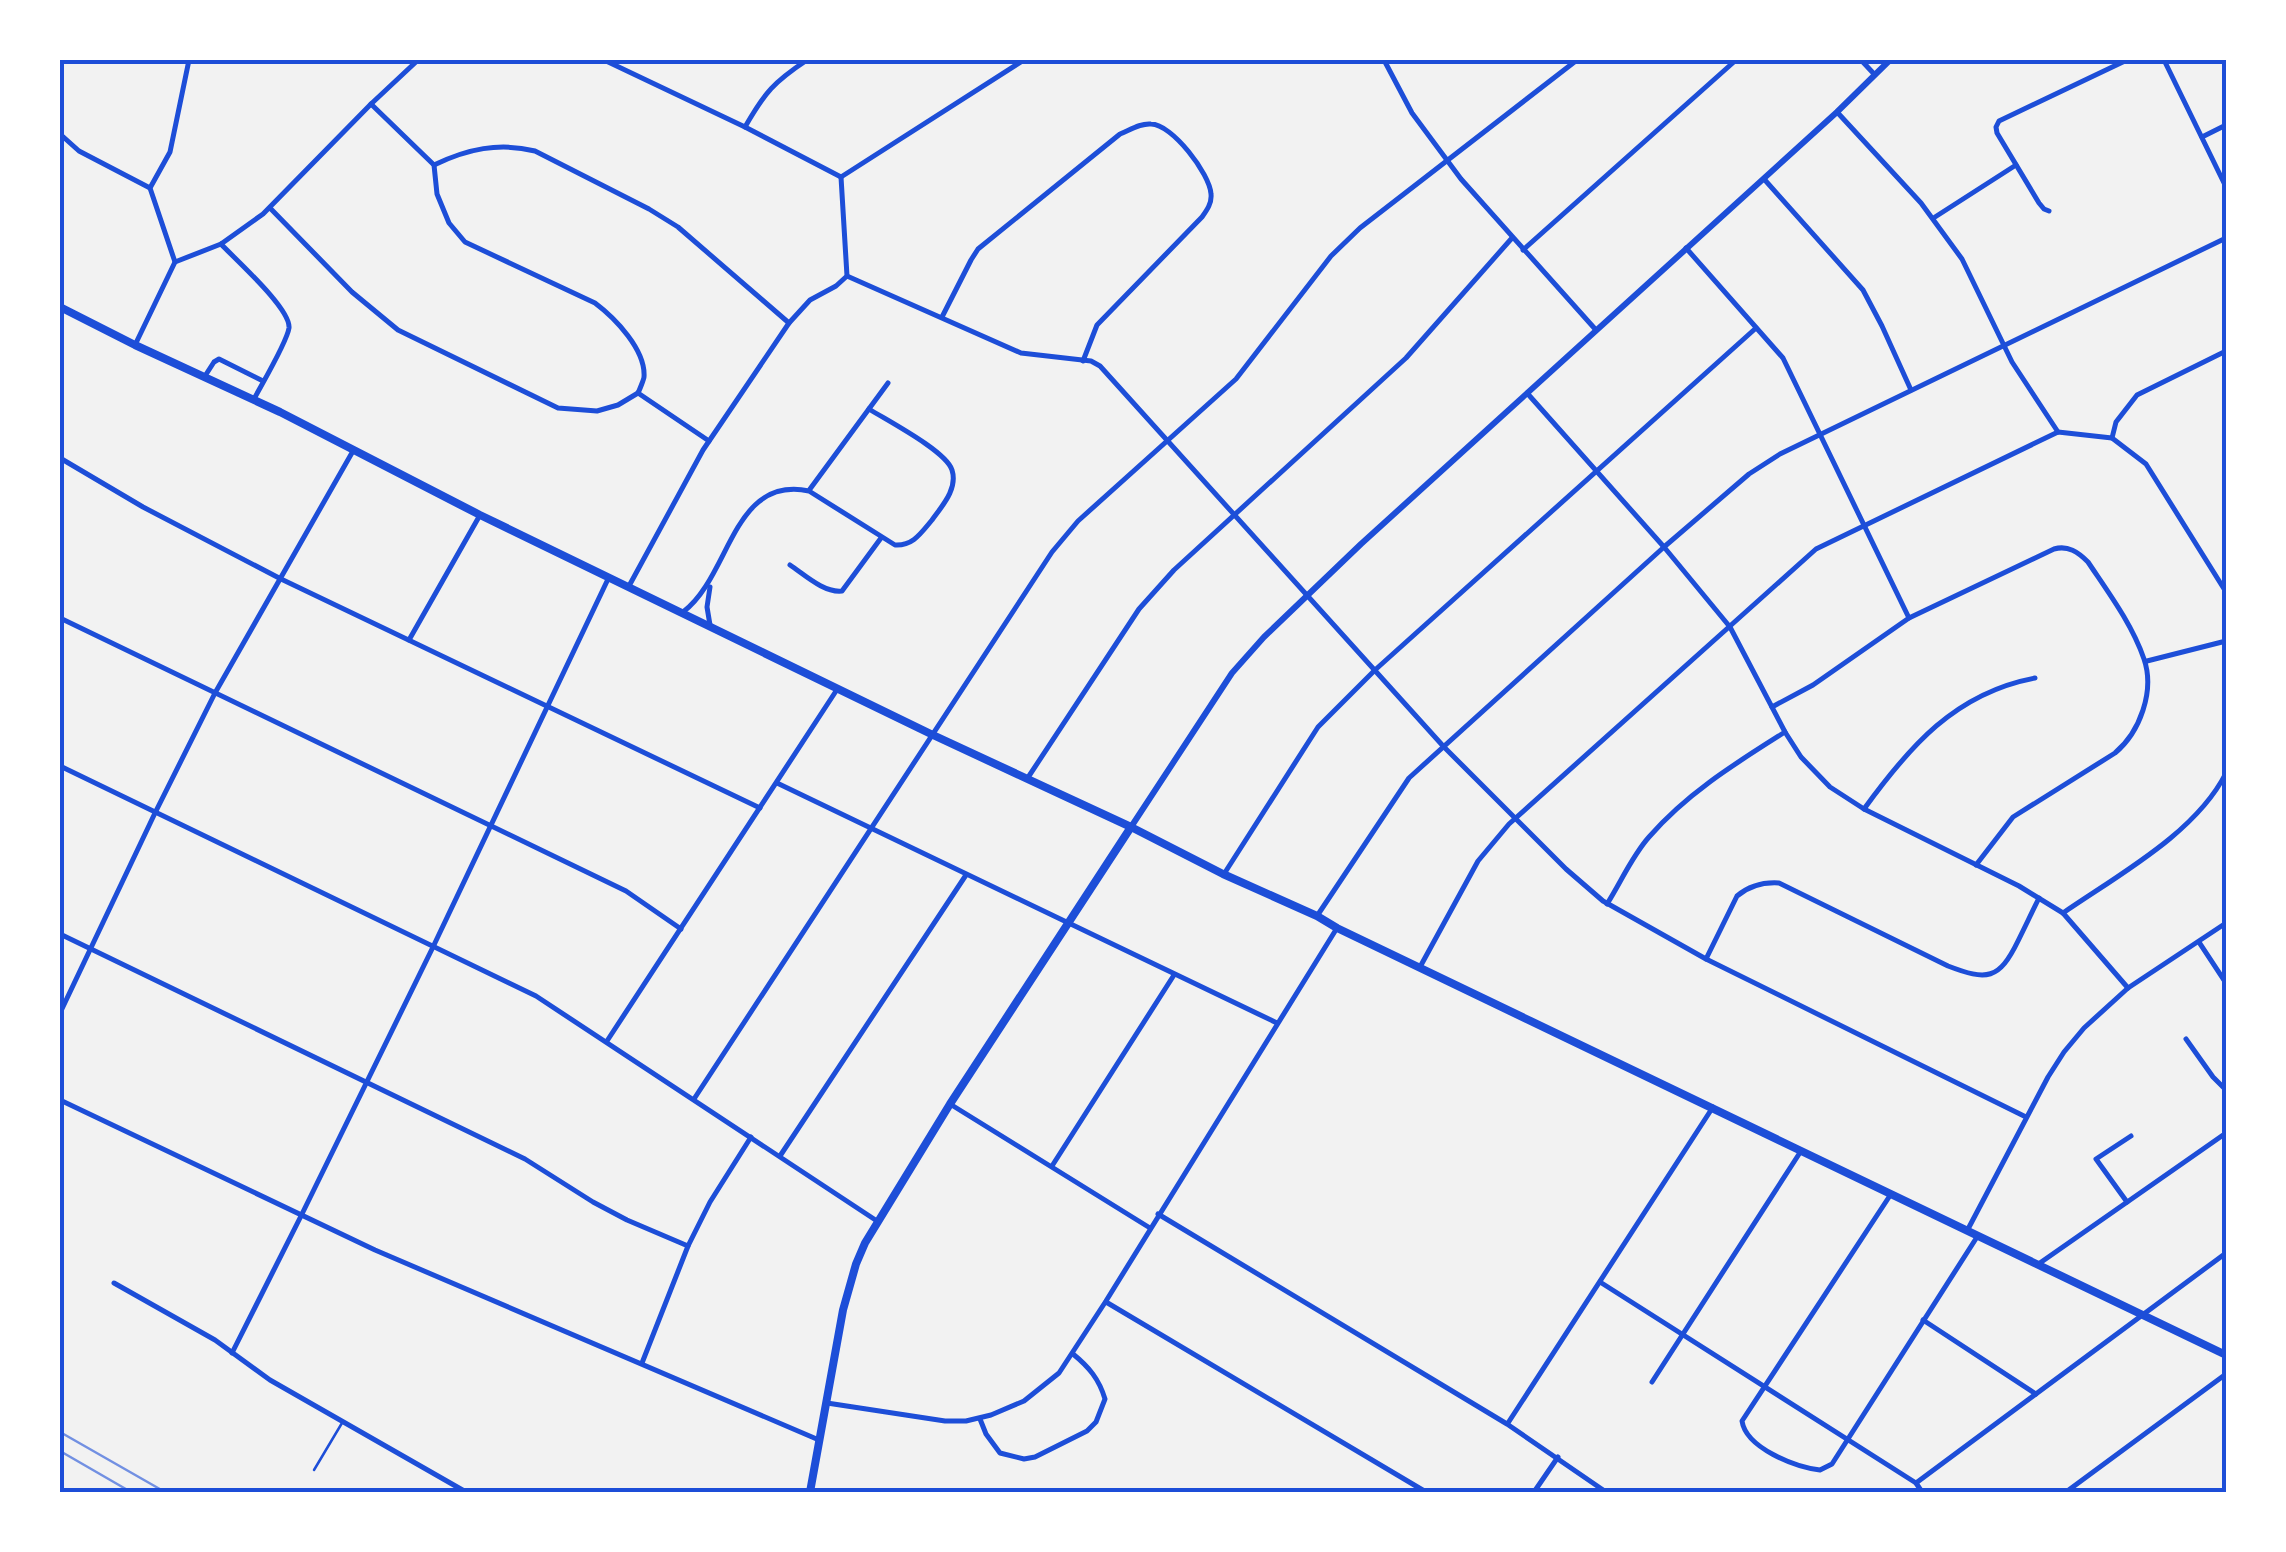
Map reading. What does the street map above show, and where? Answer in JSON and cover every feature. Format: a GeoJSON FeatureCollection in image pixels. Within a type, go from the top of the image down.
{"type":"FeatureCollection","features":[{"type":"Feature","properties":{"kind":"main road"},"geometry":{"type":"LineString","coordinates":[[60,307],[254,399],[480,515],[2226,1355]]}},
{"type":"Feature","properties":{"kind":"main road"},"geometry":{"type":"LineString","coordinates":[[810,1492],[848,1287],[856,1264],[877,1221],[950,1104],[1130,827]]}},
{"type":"Feature","properties":{"kind":"street"},"geometry":{"type":"LineString","coordinates":[[150,188],[170,152],[189,60]]}},
{"type":"Feature","properties":{"kind":"street"},"geometry":{"type":"LineString","coordinates":[[135,345],[175,262],[221,244],[270,208],[418,60]]}},
{"type":"Feature","properties":{"kind":"street"},"geometry":{"type":"LineString","coordinates":[[604,60],[746,127],[842,178]]}},
{"type":"Feature","properties":{"kind":"street"},"geometry":{"type":"LineString","coordinates":[[746,127],[762,97],[807,60]]}},
{"type":"Feature","properties":{"kind":"street"},"geometry":{"type":"LineString","coordinates":[[842,178],[1024,60]]}},
{"type":"Feature","properties":{"kind":"street"},"geometry":{"type":"LineString","coordinates":[[1384,60],[1406,104],[1446,159],[1596,330]]}},
{"type":"Feature","properties":{"kind":"street"},"geometry":{"type":"LineString","coordinates":[[694,1098],[1052,552],[1078,521],[1236,379],[1331,256],[1360,228],[1577,60]]}},
{"type":"Feature","properties":{"kind":"street"},"geometry":{"type":"LineString","coordinates":[[1523,250],[1736,60]]}},
{"type":"Feature","properties":{"kind":"street"},"geometry":{"type":"LineString","coordinates":[[1861,60],[1876,75]]}},
{"type":"Feature","properties":{"kind":"street"},"geometry":{"type":"LineString","coordinates":[[1130,827],[1232,673],[1264,637],[1890,60]]}},
{"type":"Feature","properties":{"kind":"street"},"geometry":{"type":"LineString","coordinates":[[2050,210],[2039,203],[1996,127],[2000,121],[2127,60]]}},
{"type":"Feature","properties":{"kind":"street"},"geometry":{"type":"LineString","coordinates":[[2164,60],[2226,187]]}},
{"type":"Feature","properties":{"kind":"street"},"geometry":{"type":"LineString","coordinates":[[270,208],[352,292],[398,330],[558,408],[596,410],[638,393],[644,378],[630,335],[595,303],[465,242],[449,222],[437,194],[434,165],[371,104]]}},
{"type":"Feature","properties":{"kind":"street"},"geometry":{"type":"LineString","coordinates":[[1837,112],[1934,218],[1962,259],[2012,362],[2058,432]]}},
{"type":"Feature","properties":{"kind":"street"},"geometry":{"type":"LineString","coordinates":[[942,317],[978,250],[1120,134],[1156,124],[1166,129],[1198,163],[1212,193],[1210,205],[1097,324],[1083,360]]}},
{"type":"Feature","properties":{"kind":"street"},"geometry":{"type":"LineString","coordinates":[[2201,137],[2226,125]]}},
{"type":"Feature","properties":{"kind":"street"},"geometry":{"type":"LineString","coordinates":[[60,134],[79,151],[150,188],[175,262]]}},
{"type":"Feature","properties":{"kind":"street"},"geometry":{"type":"LineString","coordinates":[[434,165],[486,147],[515,146],[535,151],[678,227],[789,323]]}},
{"type":"Feature","properties":{"kind":"street"},"geometry":{"type":"LineString","coordinates":[[1934,218],[2016,165]]}},
{"type":"Feature","properties":{"kind":"street"},"geometry":{"type":"LineString","coordinates":[[842,178],[847,276]]}},
{"type":"Feature","properties":{"kind":"street"},"geometry":{"type":"LineString","coordinates":[[1764,178],[1862,290],[1911,390]]}},
{"type":"Feature","properties":{"kind":"street"},"geometry":{"type":"LineString","coordinates":[[1027,778],[1139,609],[1174,570],[1406,358],[1512,238]]}},
{"type":"Feature","properties":{"kind":"street"},"geometry":{"type":"LineString","coordinates":[[1317,916],[1408,778],[1750,474],[1780,454],[2226,238]]}},
{"type":"Feature","properties":{"kind":"street"},"geometry":{"type":"LineString","coordinates":[[221,244],[288,316],[290,323],[254,399]]}},
{"type":"Feature","properties":{"kind":"street"},"geometry":{"type":"LineString","coordinates":[[1686,248],[1783,358],[1909,618]]}},
{"type":"Feature","properties":{"kind":"street"},"geometry":{"type":"LineString","coordinates":[[628,586],[709,441],[789,323],[810,300],[847,276]]}},
{"type":"Feature","properties":{"kind":"street"},"geometry":{"type":"LineString","coordinates":[[847,276],[1021,354],[1083,360],[1100,366],[1444,747],[1566,869],[1608,904],[1706,960],[2026,1117]]}},
{"type":"Feature","properties":{"kind":"street"},"geometry":{"type":"LineString","coordinates":[[1224,874],[1318,727],[1375,670],[1756,328]]}},
{"type":"Feature","properties":{"kind":"street"},"geometry":{"type":"LineString","coordinates":[[2112,438],[2116,422],[2137,395],[2226,351]]}},
{"type":"Feature","properties":{"kind":"street"},"geometry":{"type":"LineString","coordinates":[[205,376],[220,359],[263,381]]}},
{"type":"Feature","properties":{"kind":"street"},"geometry":{"type":"LineString","coordinates":[[809,491],[888,383]]}},
{"type":"Feature","properties":{"kind":"street"},"geometry":{"type":"LineString","coordinates":[[638,393],[709,441]]}},
{"type":"Feature","properties":{"kind":"street"},"geometry":{"type":"LineString","coordinates":[[1526,394],[1664,547],[1730,627],[1785,732],[1801,757],[1830,786],[1864,809],[2063,913],[2128,988]]}},
{"type":"Feature","properties":{"kind":"street"},"geometry":{"type":"LineString","coordinates":[[683,612],[712,579],[742,519],[768,494],[796,488],[809,491],[895,545],[905,546],[918,538],[948,500],[952,471],[936,452],[870,410]]}},
{"type":"Feature","properties":{"kind":"street"},"geometry":{"type":"LineString","coordinates":[[1420,966],[1478,861],[1515,819],[1816,549],[2058,432],[2112,438],[2146,464],[2223,580],[2226,592]]}},
{"type":"Feature","properties":{"kind":"street"},"geometry":{"type":"LineString","coordinates":[[60,1013],[216,693],[353,452]]}},
{"type":"Feature","properties":{"kind":"street"},"geometry":{"type":"LineString","coordinates":[[60,458],[143,507],[281,579],[760,808]]}},
{"type":"Feature","properties":{"kind":"street"},"geometry":{"type":"LineString","coordinates":[[408,640],[480,515]]}},
{"type":"Feature","properties":{"kind":"street"},"geometry":{"type":"LineString","coordinates":[[790,565],[838,593],[881,537]]}},
{"type":"Feature","properties":{"kind":"street"},"geometry":{"type":"LineString","coordinates":[[1772,707],[1813,686],[1909,618],[2062,547],[2080,554],[2129,628],[2145,661],[2146,698],[2140,718],[2124,746],[2014,816],[1976,866]]}},
{"type":"Feature","properties":{"kind":"street"},"geometry":{"type":"LineString","coordinates":[[232,1353],[433,947],[609,577]]}},
{"type":"Feature","properties":{"kind":"street"},"geometry":{"type":"LineString","coordinates":[[710,626],[707,607],[712,579]]}},
{"type":"Feature","properties":{"kind":"street"},"geometry":{"type":"LineString","coordinates":[[60,618],[626,892],[681,929]]}},
{"type":"Feature","properties":{"kind":"street"},"geometry":{"type":"LineString","coordinates":[[2145,661],[2226,641]]}},
{"type":"Feature","properties":{"kind":"street"},"geometry":{"type":"LineString","coordinates":[[1864,809],[1900,760],[1939,722],[1962,705],[2018,681],[2035,678]]}},
{"type":"Feature","properties":{"kind":"street"},"geometry":{"type":"LineString","coordinates":[[606,1041],[838,688]]}},
{"type":"Feature","properties":{"kind":"street"},"geometry":{"type":"LineString","coordinates":[[1608,904],[1646,840],[1682,803],[1785,732]]}},
{"type":"Feature","properties":{"kind":"street"},"geometry":{"type":"LineString","coordinates":[[60,766],[536,996],[877,1221]]}},
{"type":"Feature","properties":{"kind":"street"},"geometry":{"type":"LineString","coordinates":[[2063,913],[2190,822],[2226,773]]}},
{"type":"Feature","properties":{"kind":"street"},"geometry":{"type":"LineString","coordinates":[[778,784],[1277,1023]]}},
{"type":"Feature","properties":{"kind":"street"},"geometry":{"type":"LineString","coordinates":[[780,1156],[966,874]]}},
{"type":"Feature","properties":{"kind":"street"},"geometry":{"type":"LineString","coordinates":[[1706,960],[1737,896],[1767,882],[1780,883],[1948,966],[1968,974],[1986,975],[2000,971],[2009,961],[2039,898]]}},
{"type":"Feature","properties":{"kind":"street"},"geometry":{"type":"LineString","coordinates":[[1967,1231],[2048,1076],[2084,1028],[2128,988],[2226,923]]}},
{"type":"Feature","properties":{"kind":"street"},"geometry":{"type":"LineString","coordinates":[[826,1403],[944,1421],[980,1418],[1024,1401],[1059,1373],[1337,928]]}},
{"type":"Feature","properties":{"kind":"street"},"geometry":{"type":"LineString","coordinates":[[60,934],[525,1159],[593,1202],[688,1246]]}},
{"type":"Feature","properties":{"kind":"street"},"geometry":{"type":"LineString","coordinates":[[2198,942],[2226,982]]}},
{"type":"Feature","properties":{"kind":"street"},"geometry":{"type":"LineString","coordinates":[[1051,1166],[1174,975]]}},
{"type":"Feature","properties":{"kind":"street"},"geometry":{"type":"LineString","coordinates":[[2186,1039],[2226,1090]]}},
{"type":"Feature","properties":{"kind":"street"},"geometry":{"type":"LineString","coordinates":[[60,1100],[375,1250],[820,1440]]}},
{"type":"Feature","properties":{"kind":"street"},"geometry":{"type":"LineString","coordinates":[[950,1104],[1150,1228]]}},
{"type":"Feature","properties":{"kind":"street"},"geometry":{"type":"LineString","coordinates":[[1507,1424],[1713,1108]]}},
{"type":"Feature","properties":{"kind":"street"},"geometry":{"type":"LineString","coordinates":[[2037,1265],[2226,1133]]}},
{"type":"Feature","properties":{"kind":"street"},"geometry":{"type":"LineString","coordinates":[[2127,1202],[2096,1159],[2131,1136]]}},
{"type":"Feature","properties":{"kind":"street"},"geometry":{"type":"LineString","coordinates":[[641,1364],[688,1246],[751,1137]]}},
{"type":"Feature","properties":{"kind":"street"},"geometry":{"type":"LineString","coordinates":[[1652,1382],[1802,1151]]}},
{"type":"Feature","properties":{"kind":"street"},"geometry":{"type":"LineString","coordinates":[[1890,1194],[1741,1424],[1750,1437],[1776,1456],[1820,1470],[1832,1464],[1978,1236]]}},
{"type":"Feature","properties":{"kind":"street"},"geometry":{"type":"LineString","coordinates":[[1158,1214],[1507,1424],[1606,1492]]}},
{"type":"Feature","properties":{"kind":"street"},"geometry":{"type":"LineString","coordinates":[[1916,1483],[2226,1253]]}},
{"type":"Feature","properties":{"kind":"street"},"geometry":{"type":"LineString","coordinates":[[114,1282],[270,1380],[466,1492]]}},
{"type":"Feature","properties":{"kind":"street"},"geometry":{"type":"LineString","coordinates":[[1600,1282],[1916,1483],[1922,1492]]}},
{"type":"Feature","properties":{"kind":"street"},"geometry":{"type":"LineString","coordinates":[[1106,1301],[1426,1492]]}},
{"type":"Feature","properties":{"kind":"street"},"geometry":{"type":"LineString","coordinates":[[1923,1320],[2036,1394]]}},
{"type":"Feature","properties":{"kind":"street"},"geometry":{"type":"LineString","coordinates":[[980,1418],[1000,1453],[1024,1460],[1087,1431],[1096,1422],[1105,1400],[1097,1378],[1073,1354]]}},
{"type":"Feature","properties":{"kind":"street"},"geometry":{"type":"LineString","coordinates":[[2066,1492],[2226,1374]]}},
{"type":"Feature","properties":{"kind":"street"},"geometry":{"type":"LineString","coordinates":[[1534,1492],[1558,1457]]}},
{"type":"Feature","properties":{"kind":"lane"},"geometry":{"type":"LineString","coordinates":[[314,1470],[343,1421]]}},
{"type":"Feature","properties":{"kind":"railway"},"geometry":{"type":"LineString","coordinates":[[60,1432],[165,1492]]}},
{"type":"Feature","properties":{"kind":"railway"},"geometry":{"type":"LineString","coordinates":[[60,1451],[131,1492]]}}]}
